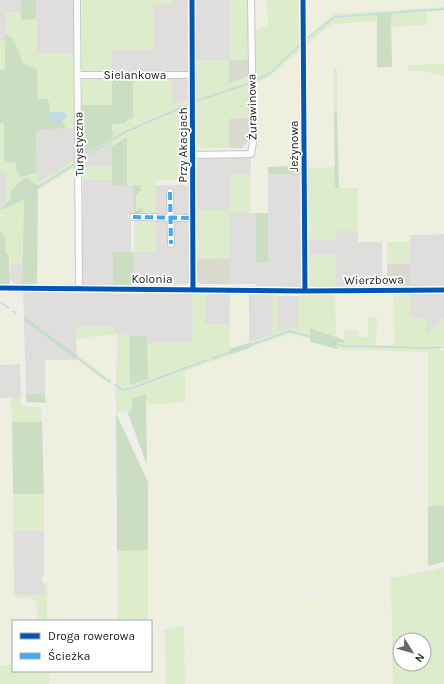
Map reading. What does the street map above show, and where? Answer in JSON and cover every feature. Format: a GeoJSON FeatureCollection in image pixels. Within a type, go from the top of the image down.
{"type":"FeatureCollection","features":[{"type":"Feature","properties":{"kind":"street","name":"Turystyczna"},"geometry":{"type":"LineString","coordinates":[[77,0],[79,288]]}},
{"type":"Feature","properties":{"kind":"street","name":"Przy Akacjach"},"geometry":{"type":"LineString","coordinates":[[192,0],[193,289]]}},
{"type":"Feature","properties":{"kind":"street","name":"Żurawinowa"},"geometry":{"type":"LineString","coordinates":[[192,154],[251,154],[253,142],[251,0]]}},
{"type":"Feature","properties":{"kind":"street","name":"Jeżynowa"},"geometry":{"type":"LineString","coordinates":[[303,0],[305,291]]}},
{"type":"Feature","properties":{"kind":"street","name":"Sielankowa"},"geometry":{"type":"LineString","coordinates":[[78,75],[193,75]]}},
{"type":"Feature","properties":{"kind":"street"},"geometry":{"type":"LineString","coordinates":[[170,192],[171,244]]}},
{"type":"Feature","properties":{"kind":"street"},"geometry":{"type":"LineString","coordinates":[[132,217],[192,218]]}},
{"type":"Feature","properties":{"kind":"street","name":"Kolonia"},"geometry":{"type":"LineString","coordinates":[[0,288],[305,291]]}},
{"type":"Feature","properties":{"kind":"street","name":"Wierzbowa"},"geometry":{"type":"LineString","coordinates":[[305,291],[444,290]]}},
{"type":"Feature","properties":{"kind":"shaded area"},"geometry":{"type":"Polygon","coordinates":[[[0,0],[21,0],[21,12],[6,12],[5,41],[0,41],[0,0]]]}},
{"type":"Feature","properties":{"kind":"shaded area"},"geometry":{"type":"Polygon","coordinates":[[[36,0],[75,0],[75,53],[37,54],[36,0]]]}},
{"type":"Feature","properties":{"kind":"shaded area"},"geometry":{"type":"Polygon","coordinates":[[[171,0],[188,0],[188,69],[186,72],[112,72],[112,49],[133,50],[154,5],[171,5],[171,0]]]}},
{"type":"Feature","properties":{"kind":"shaded area"},"geometry":{"type":"Polygon","coordinates":[[[196,0],[229,0],[229,60],[196,60],[196,0]]]}},
{"type":"Feature","properties":{"kind":"shaded area"},"geometry":{"type":"Polygon","coordinates":[[[249,59],[249,76],[229,84],[229,60],[249,59]]]}},
{"type":"Feature","properties":{"kind":"shaded area"},"geometry":{"type":"Polygon","coordinates":[[[171,79],[185,79],[189,82],[189,100],[178,104],[172,104],[171,79]]]}},
{"type":"Feature","properties":{"kind":"shaded area"},"geometry":{"type":"Polygon","coordinates":[[[229,118],[250,118],[249,140],[242,148],[229,148],[229,118]]]}},
{"type":"Feature","properties":{"kind":"shaded area"},"geometry":{"type":"Polygon","coordinates":[[[74,127],[76,137],[76,159],[37,183],[36,130],[74,127]]]}},
{"type":"Feature","properties":{"kind":"shaded area"},"geometry":{"type":"Polygon","coordinates":[[[113,141],[112,167],[83,167],[83,159],[113,141]]]}},
{"type":"Feature","properties":{"kind":"shaded area"},"geometry":{"type":"Polygon","coordinates":[[[200,155],[248,155],[251,158],[251,174],[230,175],[230,210],[197,210],[197,158],[200,155]]]}},
{"type":"Feature","properties":{"kind":"shaded area"},"geometry":{"type":"Polygon","coordinates":[[[6,171],[6,203],[0,206],[0,172],[6,171]]]}},
{"type":"Feature","properties":{"kind":"shaded area"},"geometry":{"type":"Polygon","coordinates":[[[268,174],[302,174],[303,287],[230,284],[230,212],[256,213],[256,262],[268,262],[268,174]]]}},
{"type":"Feature","properties":{"kind":"shaded area"},"geometry":{"type":"Polygon","coordinates":[[[83,180],[113,180],[113,185],[133,185],[134,214],[127,214],[127,217],[131,222],[131,252],[113,252],[113,286],[81,285],[81,218],[83,218],[83,180]]]}},
{"type":"Feature","properties":{"kind":"shaded area"},"geometry":{"type":"Polygon","coordinates":[[[155,185],[189,185],[190,212],[187,215],[155,215],[155,185]]]}},
{"type":"Feature","properties":{"kind":"shaded area"},"geometry":{"type":"Polygon","coordinates":[[[187,220],[190,223],[190,281],[187,284],[132,286],[134,252],[156,252],[155,221],[187,220]]]}},
{"type":"Feature","properties":{"kind":"shaded area"},"geometry":{"type":"Polygon","coordinates":[[[335,231],[358,231],[359,242],[382,242],[382,283],[379,286],[336,287],[336,255],[309,255],[309,240],[335,239],[335,231]]]}},
{"type":"Feature","properties":{"kind":"shaded area"},"geometry":{"type":"Polygon","coordinates":[[[444,234],[444,287],[410,286],[410,235],[444,234]]]}},
{"type":"Feature","properties":{"kind":"shaded area"},"geometry":{"type":"Polygon","coordinates":[[[230,258],[230,284],[201,284],[197,281],[197,259],[230,258]]]}},
{"type":"Feature","properties":{"kind":"shaded area"},"geometry":{"type":"Polygon","coordinates":[[[410,263],[410,286],[389,286],[387,284],[387,264],[410,263]]]}},
{"type":"Feature","properties":{"kind":"shaded area"},"geometry":{"type":"Polygon","coordinates":[[[11,264],[22,264],[22,284],[16,285],[10,279],[11,264]]]}},
{"type":"Feature","properties":{"kind":"shaded area"},"geometry":{"type":"Polygon","coordinates":[[[23,291],[112,291],[112,294],[147,294],[147,291],[192,292],[193,343],[147,343],[147,336],[115,334],[115,327],[76,327],[77,355],[24,316],[23,291]]]}},
{"type":"Feature","properties":{"kind":"shaded area"},"geometry":{"type":"Polygon","coordinates":[[[206,292],[230,292],[230,324],[205,324],[206,292]]]}},
{"type":"Feature","properties":{"kind":"shaded area"},"geometry":{"type":"Polygon","coordinates":[[[444,292],[444,318],[427,335],[411,318],[411,293],[444,292]]]}},
{"type":"Feature","properties":{"kind":"shaded area"},"geometry":{"type":"Polygon","coordinates":[[[272,294],[273,334],[249,343],[249,295],[272,294]]]}},
{"type":"Feature","properties":{"kind":"shaded area"},"geometry":{"type":"Polygon","coordinates":[[[278,296],[298,296],[298,329],[288,328],[278,332],[278,296]]]}},
{"type":"Feature","properties":{"kind":"shaded area"},"geometry":{"type":"Polygon","coordinates":[[[24,321],[77,360],[46,360],[45,394],[26,394],[24,321]]]}},
{"type":"Feature","properties":{"kind":"shaded area"},"geometry":{"type":"Polygon","coordinates":[[[20,364],[21,398],[0,398],[0,365],[20,364]]]}},
{"type":"Feature","properties":{"kind":"shaded area"},"geometry":{"type":"Polygon","coordinates":[[[13,531],[44,531],[44,576],[42,578],[42,582],[44,584],[44,594],[14,594],[13,531]]]}},
{"type":"Feature","properties":{"kind":"green space"},"geometry":{"type":"Polygon","coordinates":[[[21,0],[36,0],[36,19],[21,20],[21,0]]]}},
{"type":"Feature","properties":{"kind":"green space"},"geometry":{"type":"Polygon","coordinates":[[[82,0],[171,0],[172,5],[154,5],[154,49],[112,49],[112,72],[82,73],[82,0]]]}},
{"type":"Feature","properties":{"kind":"green space"},"geometry":{"type":"Polygon","coordinates":[[[229,0],[249,0],[249,59],[229,60],[229,0]]]}},
{"type":"Feature","properties":{"kind":"green space"},"geometry":{"type":"Polygon","coordinates":[[[255,0],[267,0],[268,25],[255,30],[255,0]]]}},
{"type":"Feature","properties":{"kind":"green space"},"geometry":{"type":"Polygon","coordinates":[[[267,0],[302,0],[303,47],[268,78],[255,82],[255,30],[268,25],[267,0]]]}},
{"type":"Feature","properties":{"kind":"green space"},"geometry":{"type":"Polygon","coordinates":[[[307,0],[426,0],[426,8],[334,14],[306,38],[307,0]]]}},
{"type":"Feature","properties":{"kind":"green space"},"geometry":{"type":"Polygon","coordinates":[[[428,0],[444,0],[444,7],[428,8],[428,0]]]}},
{"type":"Feature","properties":{"kind":"green space"},"geometry":{"type":"Polygon","coordinates":[[[444,7],[444,10],[427,12],[427,25],[391,27],[391,14],[378,15],[378,21],[333,23],[306,45],[306,38],[334,14],[444,7]]]}},
{"type":"Feature","properties":{"kind":"green space"},"geometry":{"type":"Polygon","coordinates":[[[444,10],[444,64],[408,65],[408,71],[422,71],[444,76],[444,234],[410,235],[410,242],[358,242],[358,189],[339,188],[337,68],[334,68],[335,167],[308,168],[306,45],[333,22],[334,24],[378,21],[377,67],[392,67],[391,27],[427,25],[427,12],[444,10]]]}},
{"type":"Feature","properties":{"kind":"green space"},"geometry":{"type":"Polygon","coordinates":[[[6,12],[21,12],[21,20],[36,19],[37,53],[75,53],[76,127],[65,128],[65,125],[50,117],[49,102],[38,99],[37,69],[24,64],[13,39],[5,34],[6,12]]]}},
{"type":"Feature","properties":{"kind":"green space"},"geometry":{"type":"Polygon","coordinates":[[[391,14],[392,67],[377,67],[377,15],[391,14]]]}},
{"type":"Feature","properties":{"kind":"green space"},"geometry":{"type":"Polygon","coordinates":[[[5,34],[13,39],[24,64],[37,69],[38,99],[46,99],[49,102],[50,117],[63,122],[65,125],[65,128],[36,130],[37,173],[20,177],[17,172],[16,163],[7,162],[4,159],[4,123],[0,123],[0,70],[5,70],[5,34]]]}},
{"type":"Feature","properties":{"kind":"green space"},"geometry":{"type":"Polygon","coordinates":[[[0,41],[5,41],[5,70],[0,70],[0,41]]]}},
{"type":"Feature","properties":{"kind":"green space"},"geometry":{"type":"Polygon","coordinates":[[[303,47],[302,170],[284,166],[268,167],[268,213],[256,213],[255,82],[268,78],[303,47]]]}},
{"type":"Feature","properties":{"kind":"green space"},"geometry":{"type":"Polygon","coordinates":[[[196,60],[229,60],[229,83],[249,76],[250,118],[229,119],[229,148],[200,148],[197,145],[196,60]]]}},
{"type":"Feature","properties":{"kind":"green space"},"geometry":{"type":"Polygon","coordinates":[[[444,64],[444,76],[422,71],[408,71],[408,65],[444,64]]]}},
{"type":"Feature","properties":{"kind":"green space"},"geometry":{"type":"Polygon","coordinates":[[[334,68],[337,68],[337,111],[334,111],[334,68]]]}},
{"type":"Feature","properties":{"kind":"green space"},"geometry":{"type":"Polygon","coordinates":[[[82,78],[112,80],[112,105],[82,105],[82,78]]]}},
{"type":"Feature","properties":{"kind":"green space"},"geometry":{"type":"Polygon","coordinates":[[[133,79],[171,79],[172,104],[178,104],[191,100],[190,179],[156,181],[155,215],[144,215],[142,208],[140,207],[137,211],[136,210],[136,195],[139,193],[141,185],[127,185],[127,137],[112,146],[112,142],[82,160],[81,157],[112,138],[112,124],[124,124],[128,120],[133,119],[133,79]]]}},
{"type":"Feature","properties":{"kind":"green space"},"geometry":{"type":"Polygon","coordinates":[[[133,79],[133,119],[128,120],[124,124],[112,124],[113,138],[81,157],[82,105],[112,105],[112,80],[133,79]]]}},
{"type":"Feature","properties":{"kind":"green space"},"geometry":{"type":"Polygon","coordinates":[[[334,111],[337,111],[339,188],[335,188],[334,111]]]}},
{"type":"Feature","properties":{"kind":"green space"},"geometry":{"type":"Polygon","coordinates":[[[4,122],[4,159],[7,162],[17,163],[17,172],[20,177],[37,173],[37,183],[76,159],[77,166],[38,190],[36,183],[11,198],[6,203],[24,198],[22,264],[11,264],[9,255],[6,253],[5,238],[0,230],[0,206],[6,202],[6,172],[0,172],[0,123],[4,122]]]}},
{"type":"Feature","properties":{"kind":"green space"},"geometry":{"type":"Polygon","coordinates":[[[127,137],[127,185],[112,185],[112,146],[127,137]]]}},
{"type":"Feature","properties":{"kind":"green space"},"geometry":{"type":"Polygon","coordinates":[[[77,166],[78,283],[75,285],[37,284],[38,190],[77,166]]]}},
{"type":"Feature","properties":{"kind":"green space"},"geometry":{"type":"Polygon","coordinates":[[[284,166],[302,170],[302,174],[268,174],[268,167],[284,166]]]}},
{"type":"Feature","properties":{"kind":"green space"},"geometry":{"type":"Polygon","coordinates":[[[83,167],[112,167],[113,180],[83,180],[83,167]]]}},
{"type":"Feature","properties":{"kind":"green space"},"geometry":{"type":"Polygon","coordinates":[[[335,167],[335,188],[358,188],[358,231],[336,231],[336,239],[309,240],[308,168],[335,167]]]}},
{"type":"Feature","properties":{"kind":"green space"},"geometry":{"type":"Polygon","coordinates":[[[230,174],[251,174],[251,213],[230,213],[230,258],[197,259],[197,210],[230,210],[230,174]]]}},
{"type":"Feature","properties":{"kind":"green space"},"geometry":{"type":"Polygon","coordinates":[[[27,178],[35,184],[37,183],[38,190],[37,284],[22,284],[24,199],[5,209],[6,203],[11,198],[11,191],[20,182],[27,178]]]}},
{"type":"Feature","properties":{"kind":"green space"},"geometry":{"type":"Polygon","coordinates":[[[133,185],[141,185],[141,190],[136,195],[136,210],[137,211],[140,207],[142,208],[144,215],[128,214],[134,213],[133,185]]]}},
{"type":"Feature","properties":{"kind":"green space"},"geometry":{"type":"Polygon","coordinates":[[[256,213],[268,213],[268,262],[256,263],[256,213]]]}},
{"type":"Feature","properties":{"kind":"green space"},"geometry":{"type":"Polygon","coordinates":[[[134,220],[155,221],[156,252],[134,252],[134,220]]]}},
{"type":"Feature","properties":{"kind":"green space"},"geometry":{"type":"Polygon","coordinates":[[[0,230],[5,238],[6,253],[9,255],[10,285],[0,284],[0,230]]]}},
{"type":"Feature","properties":{"kind":"green space"},"geometry":{"type":"Polygon","coordinates":[[[387,242],[410,242],[410,263],[387,264],[387,242]]]}},
{"type":"Feature","properties":{"kind":"green space"},"geometry":{"type":"Polygon","coordinates":[[[113,252],[134,252],[132,286],[113,286],[113,252]]]}},
{"type":"Feature","properties":{"kind":"green space"},"geometry":{"type":"Polygon","coordinates":[[[309,255],[336,255],[336,287],[309,287],[309,255]]]}},
{"type":"Feature","properties":{"kind":"green space"},"geometry":{"type":"Polygon","coordinates":[[[0,290],[18,291],[18,312],[0,299],[0,290]]]}},
{"type":"Feature","properties":{"kind":"green space"},"geometry":{"type":"Polygon","coordinates":[[[192,292],[206,292],[205,324],[230,324],[230,355],[185,371],[185,402],[147,405],[146,395],[128,414],[127,411],[116,413],[115,381],[116,382],[117,334],[129,336],[130,385],[148,379],[147,343],[193,343],[192,292]]]}},
{"type":"Feature","properties":{"kind":"green space"},"geometry":{"type":"Polygon","coordinates":[[[230,292],[248,293],[249,343],[229,349],[230,292]]]}},
{"type":"Feature","properties":{"kind":"green space"},"geometry":{"type":"Polygon","coordinates":[[[298,292],[335,292],[336,337],[310,328],[310,339],[290,334],[249,348],[249,343],[272,334],[272,294],[278,294],[278,332],[288,328],[298,329],[298,292]]]}},
{"type":"Feature","properties":{"kind":"green space"},"geometry":{"type":"Polygon","coordinates":[[[393,293],[411,293],[411,318],[427,318],[427,334],[444,318],[444,345],[439,345],[439,350],[444,350],[444,506],[440,505],[428,507],[428,352],[337,349],[338,342],[345,344],[344,330],[358,330],[358,337],[368,337],[368,318],[377,317],[376,345],[394,345],[393,293]]]}},
{"type":"Feature","properties":{"kind":"green space"},"geometry":{"type":"Polygon","coordinates":[[[336,294],[393,294],[394,345],[376,345],[377,318],[369,337],[358,337],[358,330],[344,330],[344,340],[336,337],[336,294]]]}},
{"type":"Feature","properties":{"kind":"green space"},"geometry":{"type":"Polygon","coordinates":[[[0,304],[20,318],[20,364],[0,365],[0,304]]]}},
{"type":"Feature","properties":{"kind":"green space"},"geometry":{"type":"Polygon","coordinates":[[[24,316],[77,355],[77,360],[24,321],[24,316]]]}},
{"type":"Feature","properties":{"kind":"green space"},"geometry":{"type":"Polygon","coordinates":[[[76,327],[115,327],[115,337],[110,335],[102,335],[76,339],[76,327]]]}},
{"type":"Feature","properties":{"kind":"green space"},"geometry":{"type":"Polygon","coordinates":[[[310,328],[344,340],[345,344],[338,342],[337,349],[310,342],[310,328]]]}},
{"type":"Feature","properties":{"kind":"green space"},"geometry":{"type":"Polygon","coordinates":[[[290,334],[310,339],[310,342],[337,349],[428,352],[428,566],[210,617],[152,629],[152,620],[148,620],[147,405],[185,402],[185,371],[290,334]]]}},
{"type":"Feature","properties":{"kind":"green space"},"geometry":{"type":"Polygon","coordinates":[[[110,335],[111,337],[111,380],[77,355],[76,339],[110,335]]]}},
{"type":"Feature","properties":{"kind":"green space"},"geometry":{"type":"Polygon","coordinates":[[[129,336],[147,336],[148,379],[130,385],[129,336]]]}},
{"type":"Feature","properties":{"kind":"green space"},"geometry":{"type":"Polygon","coordinates":[[[249,343],[249,348],[230,355],[229,349],[249,343]]]}},
{"type":"Feature","properties":{"kind":"green space"},"geometry":{"type":"Polygon","coordinates":[[[77,355],[111,380],[111,385],[77,360],[77,355]]]}},
{"type":"Feature","properties":{"kind":"green space"},"geometry":{"type":"Polygon","coordinates":[[[45,360],[77,360],[111,385],[112,620],[47,620],[45,360]]]}},
{"type":"Feature","properties":{"kind":"green space"},"geometry":{"type":"Polygon","coordinates":[[[26,394],[45,394],[46,403],[27,402],[26,394]]]}},
{"type":"Feature","properties":{"kind":"green space"},"geometry":{"type":"Polygon","coordinates":[[[146,394],[147,465],[128,414],[132,409],[132,399],[146,394]]]}},
{"type":"Feature","properties":{"kind":"green space"},"geometry":{"type":"Polygon","coordinates":[[[0,398],[11,398],[14,597],[28,597],[33,599],[38,609],[39,620],[12,620],[12,660],[0,663],[0,398]]]}},
{"type":"Feature","properties":{"kind":"green space"},"geometry":{"type":"Polygon","coordinates":[[[11,398],[21,398],[22,406],[41,407],[42,422],[12,422],[11,398]]]}},
{"type":"Feature","properties":{"kind":"green space"},"geometry":{"type":"Polygon","coordinates":[[[116,413],[148,482],[148,550],[117,551],[116,413]]]}},
{"type":"Feature","properties":{"kind":"green space"},"geometry":{"type":"Polygon","coordinates":[[[12,422],[42,422],[44,494],[13,494],[12,422]]]}},
{"type":"Feature","properties":{"kind":"green space"},"geometry":{"type":"Polygon","coordinates":[[[13,494],[44,494],[44,531],[13,531],[13,494]]]}},
{"type":"Feature","properties":{"kind":"green space"},"geometry":{"type":"Polygon","coordinates":[[[440,505],[444,506],[444,562],[428,566],[428,507],[440,505]]]}},
{"type":"Feature","properties":{"kind":"green space"},"geometry":{"type":"Polygon","coordinates":[[[148,550],[148,620],[117,620],[117,551],[148,550]]]}},
{"type":"Feature","properties":{"kind":"green space"},"geometry":{"type":"Polygon","coordinates":[[[444,567],[444,684],[393,684],[393,672],[432,672],[432,632],[392,632],[391,578],[444,567]]]}},
{"type":"Feature","properties":{"kind":"green space"},"geometry":{"type":"Polygon","coordinates":[[[391,578],[393,684],[185,684],[184,626],[391,578]]]}},
{"type":"Feature","properties":{"kind":"green space"},"geometry":{"type":"Polygon","coordinates":[[[47,582],[47,620],[39,620],[35,601],[28,597],[14,598],[14,594],[44,594],[44,583],[47,582]]]}},
{"type":"Feature","properties":{"kind":"green space"},"geometry":{"type":"Polygon","coordinates":[[[184,626],[185,684],[166,684],[165,630],[184,626]]]}},
{"type":"Feature","properties":{"kind":"green space"},"geometry":{"type":"Polygon","coordinates":[[[165,630],[166,684],[49,684],[49,672],[152,672],[152,634],[165,630]]]}},
{"type":"Feature","properties":{"kind":"green space"},"geometry":{"type":"Polygon","coordinates":[[[12,663],[12,672],[49,672],[49,684],[0,684],[0,666],[12,663]]]}},
{"type":"Feature","properties":{"kind":"water"},"geometry":{"type":"Polygon","coordinates":[[[50,112],[65,112],[67,116],[61,123],[51,123],[50,112]]]}},
{"type":"Feature","properties":{"kind":"waterway"},"geometry":{"type":"LineString","coordinates":[[308,38],[335,17],[444,9]]}},
{"type":"Feature","properties":{"kind":"waterway"},"geometry":{"type":"LineString","coordinates":[[255,80],[270,73],[300,45]]}},
{"type":"Feature","properties":{"kind":"waterway"},"geometry":{"type":"LineString","coordinates":[[196,101],[250,83]]}},
{"type":"Feature","properties":{"kind":"waterway"},"geometry":{"type":"LineString","coordinates":[[82,159],[125,132],[188,105]]}},
{"type":"Feature","properties":{"kind":"waterway"},"geometry":{"type":"LineString","coordinates":[[0,209],[76,163]]}},
{"type":"Feature","properties":{"kind":"waterway"},"geometry":{"type":"LineString","coordinates":[[0,302],[9,308]]}},
{"type":"Feature","properties":{"kind":"waterway"},"geometry":{"type":"LineString","coordinates":[[26,320],[110,382]]}},
{"type":"Feature","properties":{"kind":"waterway"},"geometry":{"type":"LineString","coordinates":[[213,358],[290,331],[344,346],[444,347]]}},
{"type":"Feature","properties":{"kind":"waterway"},"geometry":{"type":"LineString","coordinates":[[115,385],[123,390],[132,388],[207,360]]}},
{"type":"Feature","properties":{"kind":"marked path"},"geometry":{"type":"LineString","coordinates":[[170,192],[171,244]]}},
{"type":"Feature","properties":{"kind":"marked path"},"geometry":{"type":"LineString","coordinates":[[133,217],[192,218]]}},
{"type":"Feature","properties":{"kind":"cycle path"},"geometry":{"type":"LineString","coordinates":[[192,0],[193,289]]}},
{"type":"Feature","properties":{"kind":"cycle path"},"geometry":{"type":"LineString","coordinates":[[303,0],[305,291]]}},
{"type":"Feature","properties":{"kind":"cycle path"},"geometry":{"type":"LineString","coordinates":[[0,288],[305,291],[444,290]]}}]}
